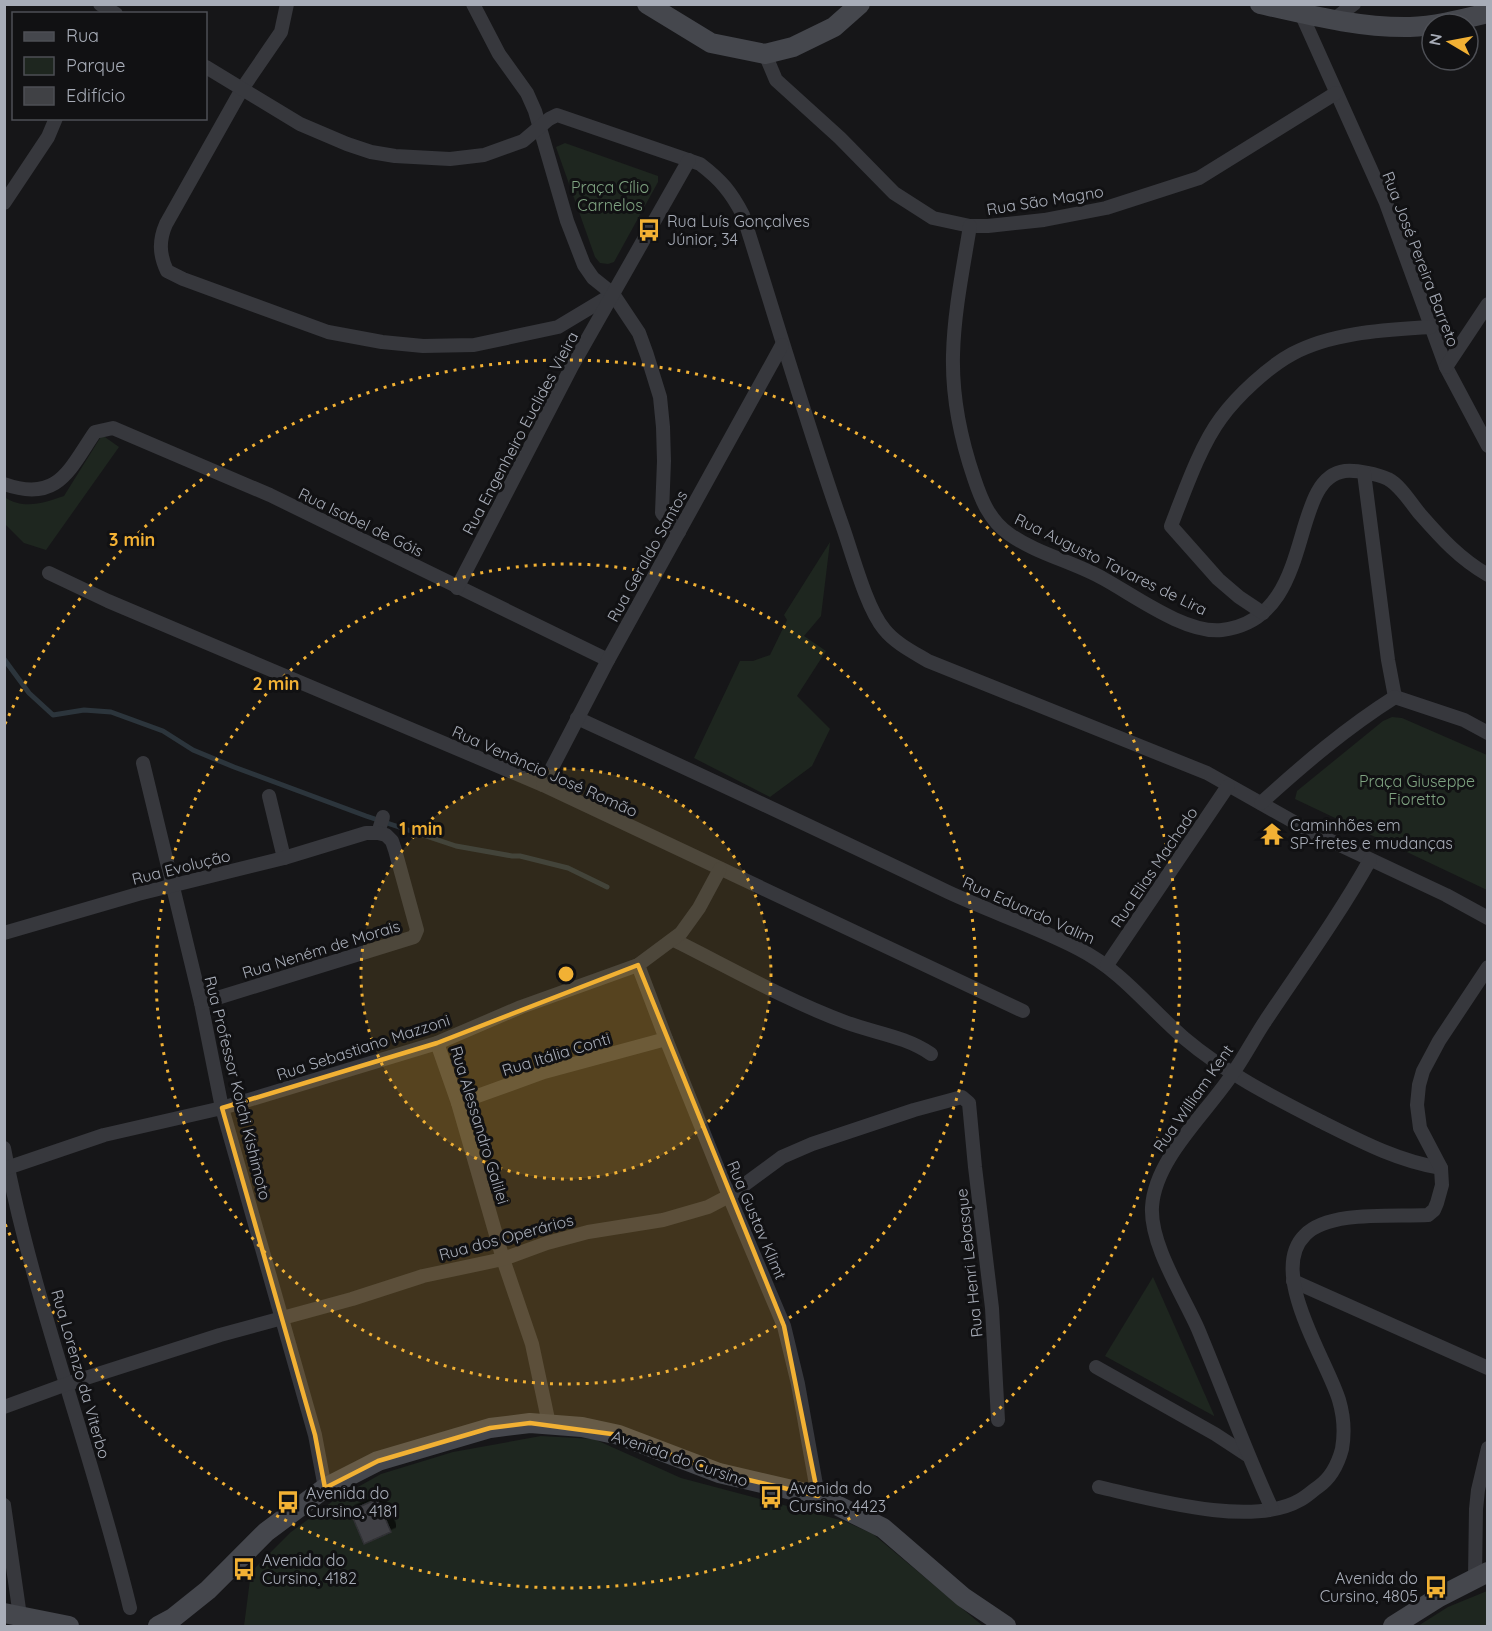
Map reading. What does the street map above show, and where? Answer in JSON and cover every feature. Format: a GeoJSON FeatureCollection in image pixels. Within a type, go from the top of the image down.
{"type":"FeatureCollection","features":[{"type":"Feature","properties":{"kind":"main road"},"geometry":{"type":"LineString","coordinates":[[646,4],[711,43],[765,54],[793,47],[834,27],[860,4]]}},
{"type":"Feature","properties":{"kind":"main road"},"geometry":{"type":"LineString","coordinates":[[1260,4],[1299,10],[1333,20],[1368,25],[1412,27],[1488,13]]}},
{"type":"Feature","properties":{"kind":"main road","name":"Avenida do Cursino"},"geometry":{"type":"LineString","coordinates":[[158,1626],[173,1618],[208,1590],[266,1532],[325,1488],[378,1461],[490,1428],[530,1423],[582,1427],[619,1435],[719,1473],[818,1496],[882,1528],[963,1597],[1006,1626]]}},
{"type":"Feature","properties":{"kind":"main road"},"geometry":{"type":"LineString","coordinates":[[1393,1626],[1439,1597],[1481,1575]]}},
{"type":"Feature","properties":{"kind":"main road"},"geometry":{"type":"LineString","coordinates":[[12,1614],[69,1626]]}},
{"type":"Feature","properties":{"kind":"street"},"geometry":{"type":"LineString","coordinates":[[287,4],[281,32],[242,89],[162,233],[160,252],[167,271],[183,279],[328,332],[382,342],[423,346],[474,345],[558,327],[613,294]]}},
{"type":"Feature","properties":{"kind":"street"},"geometry":{"type":"LineString","coordinates":[[473,4],[499,54],[526,93],[535,111],[567,221],[584,265],[593,278],[613,294],[639,333],[660,397],[664,461],[662,513],[679,532]]}},
{"type":"Feature","properties":{"kind":"street"},"geometry":{"type":"LineString","coordinates":[[1333,20],[1354,4]]}},
{"type":"Feature","properties":{"kind":"street","name":"Rua José Pereira Barreto"},"geometry":{"type":"LineString","coordinates":[[1299,10],[1393,222],[1446,367],[1488,446]]}},
{"type":"Feature","properties":{"kind":"street","name":"Rua São Magno"},"geometry":{"type":"LineString","coordinates":[[765,54],[776,80],[840,138],[894,194],[933,218],[970,226],[1044,220],[1106,208],[1198,178],[1336,93]]}},
{"type":"Feature","properties":{"kind":"street"},"geometry":{"type":"LineString","coordinates":[[207,69],[300,124],[371,152],[395,156],[450,159],[484,155],[523,141],[557,115],[700,164],[719,178],[743,215],[820,462],[857,569],[876,616],[884,629],[905,647],[928,661],[1207,774],[1310,831],[1446,895],[1488,918]]}},
{"type":"Feature","properties":{"kind":"street"},"geometry":{"type":"LineString","coordinates":[[4,203],[36,157],[55,120]]}},
{"type":"Feature","properties":{"kind":"street","name":"Rua Engenheiro Euclides Vieira"},"geometry":{"type":"LineString","coordinates":[[458,588],[572,366],[689,160]]}},
{"type":"Feature","properties":{"kind":"street","name":"Rua Augusto Tavares de Lira"},"geometry":{"type":"LineString","coordinates":[[970,226],[956,312],[953,358],[958,415],[965,448],[980,496],[997,524],[1010,535],[1099,576],[1185,623],[1204,630],[1223,630],[1240,625],[1263,613]]}},
{"type":"Feature","properties":{"kind":"street"},"geometry":{"type":"LineString","coordinates":[[1446,367],[1488,304]]}},
{"type":"Feature","properties":{"kind":"street"},"geometry":{"type":"LineString","coordinates":[[1431,327],[1364,333],[1335,339],[1292,354],[1262,376],[1220,418],[1200,457],[1171,526],[1218,579],[1263,613],[1281,592],[1299,547],[1311,505],[1323,481],[1335,474],[1347,471],[1364,473],[1389,480],[1400,489],[1457,555],[1488,575]]}},
{"type":"Feature","properties":{"kind":"street","name":"Rua Geraldo Santos"},"geometry":{"type":"LineString","coordinates":[[543,785],[608,660],[782,345]]}},
{"type":"Feature","properties":{"kind":"street","name":"Rua Isabel de Góis"},"geometry":{"type":"LineString","coordinates":[[4,484],[32,490],[45,489],[62,478],[73,466],[95,432],[112,428],[270,495],[608,660]]}},
{"type":"Feature","properties":{"kind":"street"},"geometry":{"type":"LineString","coordinates":[[1364,473],[1395,698]]}},
{"type":"Feature","properties":{"kind":"street","name":"Rua Venâncio José Romão"},"geometry":{"type":"LineString","coordinates":[[49,573],[118,605],[543,785],[1023,1011]]}},
{"type":"Feature","properties":{"kind":"street"},"geometry":{"type":"LineString","coordinates":[[1261,803],[1331,741],[1360,719],[1395,698],[1464,720],[1488,733]]}},
{"type":"Feature","properties":{"kind":"street","name":"Rua Eduardo Valim"},"geometry":{"type":"LineString","coordinates":[[577,718],[950,893],[1078,948],[1107,965],[1128,982],[1181,1036],[1232,1075],[1398,1158],[1441,1168]]}},
{"type":"Feature","properties":{"kind":"street","name":"Rua Professor Koichi Kishimoto"},"geometry":{"type":"LineString","coordinates":[[143,763],[201,1004],[222,1108],[315,1435],[325,1488]]}},
{"type":"Feature","properties":{"kind":"street","name":"Rua Elias Machado"},"geometry":{"type":"LineString","coordinates":[[1107,965],[1228,786]]}},
{"type":"Feature","properties":{"kind":"street"},"geometry":{"type":"LineString","coordinates":[[269,796],[284,858]]}},
{"type":"Feature","properties":{"kind":"street"},"geometry":{"type":"LineString","coordinates":[[372,833],[383,817]]}},
{"type":"Feature","properties":{"kind":"street","name":"Rua Evolução"},"geometry":{"type":"LineString","coordinates":[[4,933],[372,833]]}},
{"type":"Feature","properties":{"kind":"street","name":"Rua Neném de Morais"},"geometry":{"type":"LineString","coordinates":[[201,1004],[405,941],[416,934],[417,930],[392,842],[386,835],[372,833]]}},
{"type":"Feature","properties":{"kind":"street","name":"Rua William Kent"},"geometry":{"type":"LineString","coordinates":[[1272,1509],[1247,1455],[1198,1329],[1157,1243],[1152,1220],[1155,1190],[1164,1168],[1232,1075],[1264,1023],[1346,904],[1370,860]]}},
{"type":"Feature","properties":{"kind":"street","name":"Rua Sebastiano Mazzoni"},"geometry":{"type":"LineString","coordinates":[[6,1169],[104,1135],[222,1108],[437,1043],[521,1007],[638,965],[674,940],[699,908],[720,869]]}},
{"type":"Feature","properties":{"kind":"street"},"geometry":{"type":"LineString","coordinates":[[674,940],[817,1011],[846,1023],[919,1046],[931,1054]]}},
{"type":"Feature","properties":{"kind":"street","name":"Rua Gustav Klimt"},"geometry":{"type":"LineString","coordinates":[[638,965],[729,1196],[784,1326],[798,1384],[818,1496]]}},
{"type":"Feature","properties":{"kind":"street"},"geometry":{"type":"LineString","coordinates":[[1099,1487],[1225,1512],[1245,1513],[1272,1509],[1299,1501],[1326,1481],[1339,1461],[1345,1432],[1340,1402],[1299,1306],[1293,1281],[1293,1260],[1297,1246],[1302,1237],[1313,1227],[1338,1219],[1428,1215],[1434,1210],[1442,1185],[1441,1168],[1420,1128],[1417,1106],[1419,1085],[1423,1071],[1439,1041],[1488,968]]}},
{"type":"Feature","properties":{"kind":"street","name":"Rua Itália Conti"},"geometry":{"type":"LineString","coordinates":[[458,1103],[544,1072],[666,1039]]}},
{"type":"Feature","properties":{"kind":"street","name":"Rua Alessandro Galilei"},"geometry":{"type":"LineString","coordinates":[[437,1043],[458,1103],[503,1259],[532,1344],[549,1424]]}},
{"type":"Feature","properties":{"kind":"street","name":"Rua dos Operários"},"geometry":{"type":"LineString","coordinates":[[4,1407],[67,1383],[220,1335],[352,1299],[423,1276],[503,1259],[547,1243],[588,1232],[674,1216],[708,1207],[729,1196],[782,1157],[812,1144],[914,1110],[962,1097],[969,1103]]}},
{"type":"Feature","properties":{"kind":"street","name":"Rua Henri Lebasque"},"geometry":{"type":"LineString","coordinates":[[969,1103],[992,1308],[998,1420]]}},
{"type":"Feature","properties":{"kind":"street","name":"Rua Lorenzo da Viterbo"},"geometry":{"type":"LineString","coordinates":[[4,1148],[6,1169],[32,1264],[115,1547],[130,1608]]}},
{"type":"Feature","properties":{"kind":"street"},"geometry":{"type":"LineString","coordinates":[[1293,1281],[1488,1368]]}},
{"type":"Feature","properties":{"kind":"street"},"geometry":{"type":"LineString","coordinates":[[1096,1368],[1215,1434],[1247,1455]]}},
{"type":"Feature","properties":{"kind":"street"},"geometry":{"type":"LineString","coordinates":[[1481,1575],[1477,1499],[1488,1448]]}},
{"type":"Feature","properties":{"kind":"street"},"geometry":{"type":"LineString","coordinates":[[4,1505],[12,1614]]}},
{"type":"Feature","properties":{"kind":"highlighted area"},"geometry":{"type":"Polygon","coordinates":[[[638,965],[784,1326],[818,1496],[719,1473],[619,1435],[530,1423],[490,1428],[378,1461],[325,1488],[315,1435],[222,1108],[437,1043],[638,965]]]}},
{"type":"Feature","properties":{"kind":"green space","name":"Praça Cílio Carnelos"},"geometry":{"type":"Polygon","coordinates":[[[565,143],[658,176],[658,182],[614,262],[600,263],[595,257],[556,147],[565,143]]]}},
{"type":"Feature","properties":{"kind":"green space"},"geometry":{"type":"Polygon","coordinates":[[[102,435],[119,447],[46,550],[24,543],[5,524],[4,497],[19,503],[34,504],[64,496],[102,435]]]}},
{"type":"Feature","properties":{"kind":"green space"},"geometry":{"type":"Polygon","coordinates":[[[830,542],[821,616],[804,636],[826,651],[797,696],[830,729],[812,766],[770,797],[694,758],[740,661],[753,661],[770,655],[787,620],[784,615],[830,542]]]}},
{"type":"Feature","properties":{"kind":"green space","name":"Praça Giuseppe Fioretto"},"geometry":{"type":"Polygon","coordinates":[[[1392,717],[1402,718],[1487,755],[1487,890],[1295,799],[1297,791],[1383,721],[1392,717]]]}},
{"type":"Feature","properties":{"kind":"green space"},"geometry":{"type":"Polygon","coordinates":[[[1153,1277],[1214,1415],[1214,1416],[1105,1356],[1153,1277]]]}},
{"type":"Feature","properties":{"kind":"green space"},"geometry":{"type":"Polygon","coordinates":[[[541,1436],[594,1439],[681,1478],[844,1521],[873,1534],[983,1626],[244,1626],[251,1572],[291,1532],[333,1501],[381,1474],[453,1452],[541,1436]]]}},
{"type":"Feature","properties":{"kind":"green space"},"geometry":{"type":"Polygon","coordinates":[[[1487,1591],[1487,1626],[1418,1626],[1448,1607],[1487,1591]]]}},
{"type":"Feature","properties":{"kind":"building"},"geometry":{"type":"Polygon","coordinates":[[[377,1499],[391,1532],[364,1544],[350,1511],[377,1499]]]}},
{"type":"Feature","properties":{"kind":"waterway"},"geometry":{"type":"LineString","coordinates":[[4,659],[29,693],[53,715],[84,710],[111,712],[163,731],[193,750],[234,767],[366,816],[456,846],[520,856],[568,868],[607,887]]}},
{"type":"Feature","properties":{"kind":"place","name":"Rua Luís Gonçalves Júnior, 34"},"geometry":{"type":"Point","coordinates":[649,230]}},
{"type":"Feature","properties":{"kind":"place","name":"Caminhões em SP-fretes e mudanças"},"geometry":{"type":"Point","coordinates":[1272,834]}},
{"type":"Feature","properties":{"kind":"place","name":"Avenida do Cursino, 4423"},"geometry":{"type":"Point","coordinates":[771,1497]}},
{"type":"Feature","properties":{"kind":"place","name":"Avenida do Cursino, 4181"},"geometry":{"type":"Point","coordinates":[288,1502]}},
{"type":"Feature","properties":{"kind":"place","name":"Avenida do Cursino, 4182"},"geometry":{"type":"Point","coordinates":[244,1569]}},
{"type":"Feature","properties":{"kind":"place","name":"Avenida do Cursino, 4805"},"geometry":{"type":"Point","coordinates":[1436,1587]}}]}
